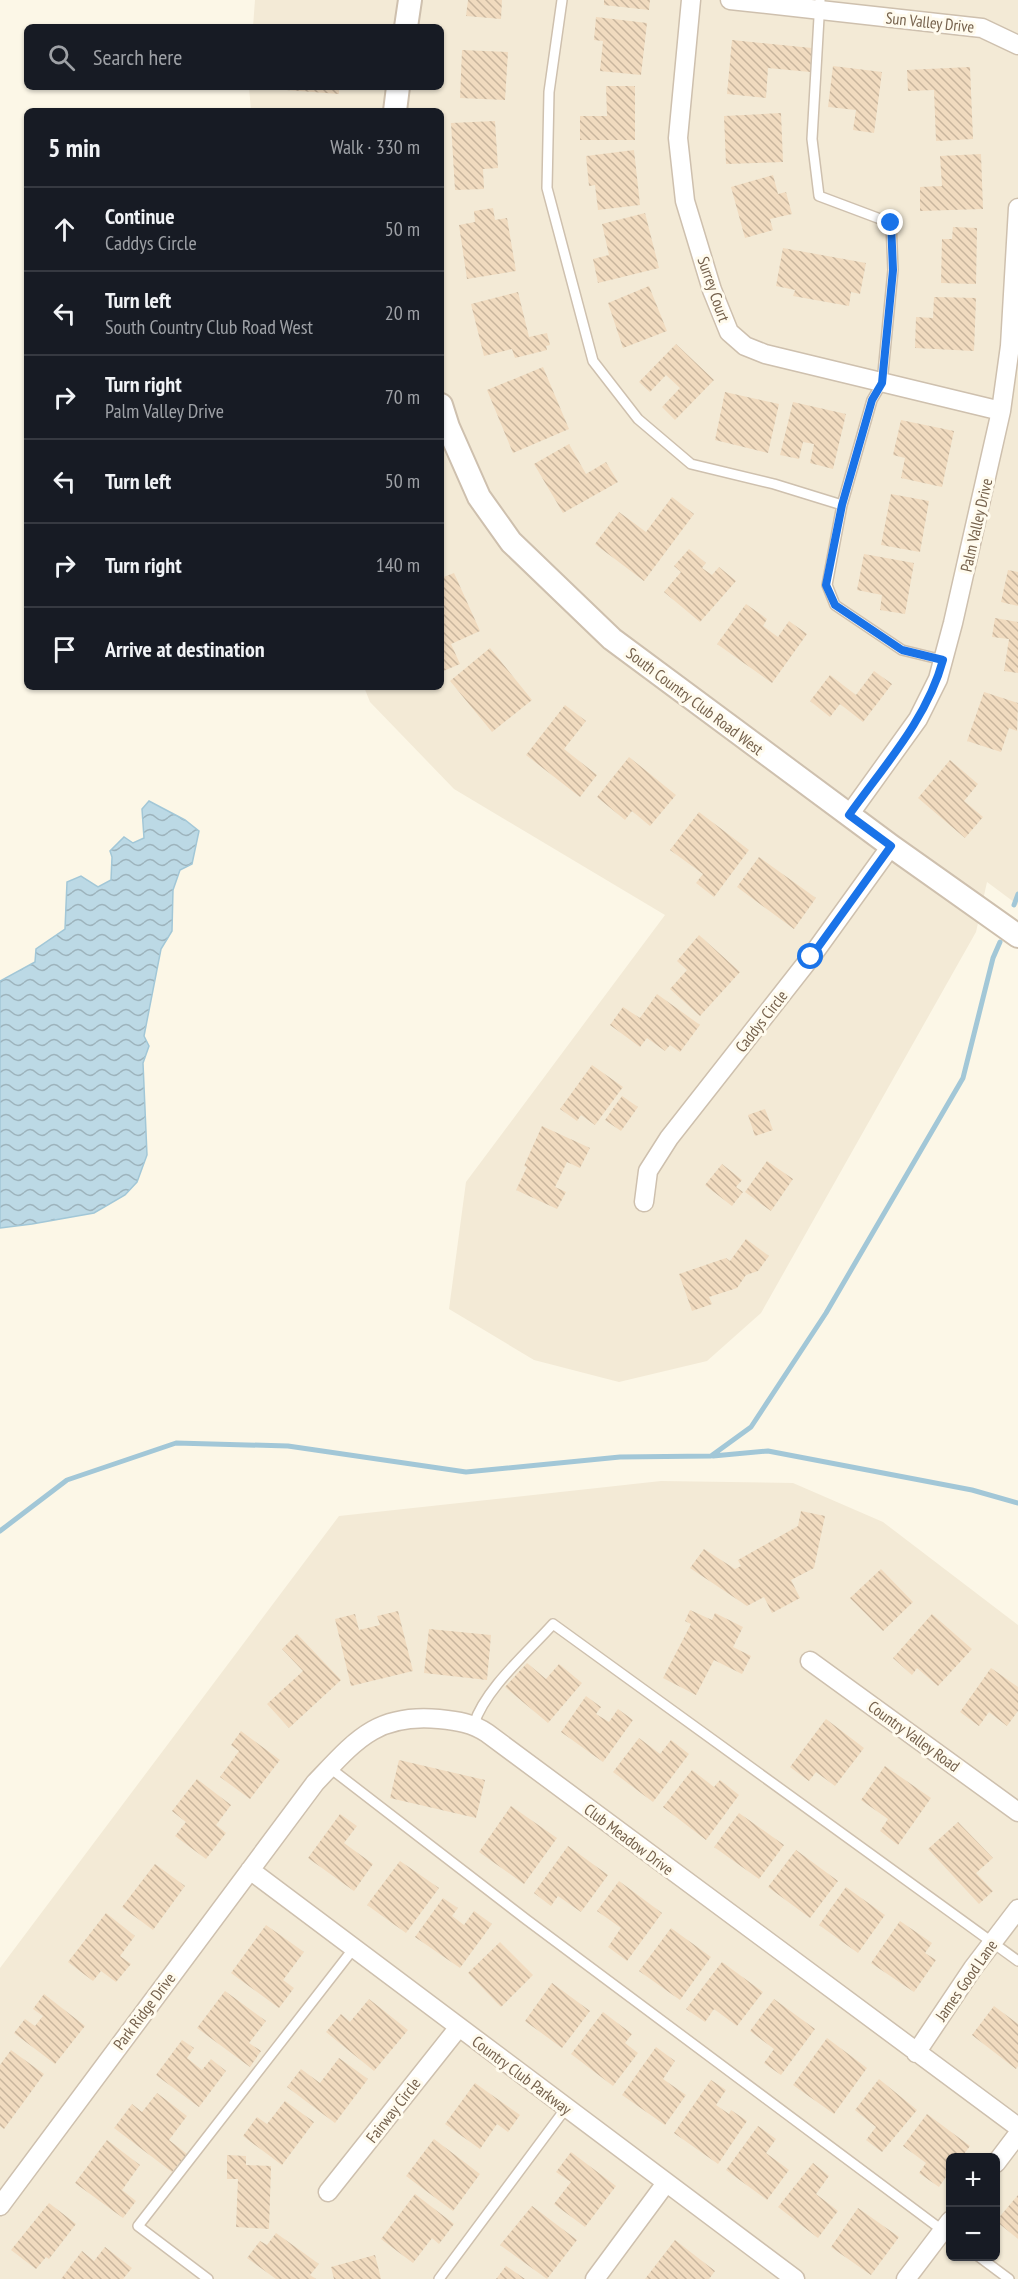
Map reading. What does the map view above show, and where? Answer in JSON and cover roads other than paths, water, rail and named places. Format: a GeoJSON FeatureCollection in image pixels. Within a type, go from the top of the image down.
{"type":"FeatureCollection","features":[{"type":"Feature","properties":{"kind":"street"},"geometry":{"type":"LineString","coordinates":[[406,24],[410,0]]}},
{"type":"Feature","properties":{"kind":"street","name":"Surrey Court"},"geometry":{"type":"LineString","coordinates":[[691,0],[678,138],[685,201],[712,290],[729,332],[745,346],[765,354],[1001,411]]}},
{"type":"Feature","properties":{"kind":"street","name":"Sun Valley Drive"},"geometry":{"type":"LineString","coordinates":[[730,0],[819,5],[982,28],[1018,45]]}},
{"type":"Feature","properties":{"kind":"street"},"geometry":{"type":"LineString","coordinates":[[395,108],[398,90]]}},
{"type":"Feature","properties":{"kind":"street","name":"Palm Valley Drive"},"geometry":{"type":"LineString","coordinates":[[849,815],[918,719],[938,679],[1001,411],[1010,346],[1018,208]]}},
{"type":"Feature","properties":{"kind":"street","name":"South Country Club Road West"},"geometry":{"type":"LineString","coordinates":[[444,414],[478,497],[511,542],[612,639],[891,846],[1018,936]]}},
{"type":"Feature","properties":{"kind":"street","name":"Caddys Circle"},"geometry":{"type":"LineString","coordinates":[[644,1202],[648,1171],[669,1138],[811,957],[891,846]]}},
{"type":"Feature","properties":{"kind":"street","name":"Country Valley Road"},"geometry":{"type":"LineString","coordinates":[[810,1661],[1018,1812]]}},
{"type":"Feature","properties":{"kind":"street","name":"Club Meadow Drive"},"geometry":{"type":"LineString","coordinates":[[250,1870],[315,1784],[354,1742],[397,1720],[419,1717],[474,1724],[1018,2127]]}},
{"type":"Feature","properties":{"kind":"street","name":"Country Club Parkway"},"geometry":{"type":"LineString","coordinates":[[250,1870],[795,2279]]}},
{"type":"Feature","properties":{"kind":"street","name":"Park Ridge Drive"},"geometry":{"type":"LineString","coordinates":[[0,2206],[250,1870]]}},
{"type":"Feature","properties":{"kind":"street","name":"James Good Lane"},"geometry":{"type":"LineString","coordinates":[[916,2052],[1018,1909]]}},
{"type":"Feature","properties":{"kind":"street","name":"Fairway Circle"},"geometry":{"type":"LineString","coordinates":[[328,2192],[459,2027]]}},
{"type":"Feature","properties":{"kind":"street"},"geometry":{"type":"LineString","coordinates":[[1000,2158],[1018,2133]]}},
{"type":"Feature","properties":{"kind":"street"},"geometry":{"type":"LineString","coordinates":[[595,2279],[666,2182]]}},
{"type":"Feature","properties":{"kind":"street"},"geometry":{"type":"LineString","coordinates":[[906,2279],[946,2232]]}},
{"type":"Feature","properties":{"kind":"lane"},"geometry":{"type":"LineString","coordinates":[[562,0],[549,92],[547,188],[593,361],[638,419],[691,464],[774,484],[842,505]]}},
{"type":"Feature","properties":{"kind":"lane"},"geometry":{"type":"LineString","coordinates":[[819,5],[812,139],[819,196],[891,223],[893,270],[882,383],[872,400],[842,505],[826,585],[835,605],[902,650],[943,660]]}},
{"type":"Feature","properties":{"kind":"lane"},"geometry":{"type":"LineString","coordinates":[[474,1724],[487,1696],[553,1624],[1018,1961]]}},
{"type":"Feature","properties":{"kind":"lane"},"geometry":{"type":"LineString","coordinates":[[330,1768],[527,1920],[946,2229]]}},
{"type":"Feature","properties":{"kind":"lane"},"geometry":{"type":"LineString","coordinates":[[208,2279],[138,2226],[354,1948]]}},
{"type":"Feature","properties":{"kind":"lane"},"geometry":{"type":"LineString","coordinates":[[439,2279],[566,2108]]}},
{"type":"Feature","properties":{"kind":"lane"},"geometry":{"type":"LineString","coordinates":[[985,2261],[1009,2279]]}},
{"type":"Feature","properties":{"kind":"water"},"geometry":{"type":"Polygon","coordinates":[[[149,801],[185,820],[199,831],[192,864],[180,870],[173,890],[172,931],[161,949],[144,1036],[149,1046],[143,1063],[147,1155],[137,1182],[125,1195],[94,1213],[0,1228],[0,981],[35,962],[36,949],[65,929],[67,882],[81,876],[98,887],[111,880],[110,851],[124,837],[133,843],[144,838],[142,809],[149,801]]]}},
{"type":"Feature","properties":{"kind":"waterway"},"geometry":{"type":"LineString","coordinates":[[1014,905],[1018,894]]}},
{"type":"Feature","properties":{"kind":"waterway"},"geometry":{"type":"LineString","coordinates":[[0,1531],[67,1480],[176,1443],[288,1446],[466,1472],[620,1457],[711,1456],[751,1427],[826,1313],[963,1078],[993,958],[1000,942]]}},
{"type":"Feature","properties":{"kind":"waterway"},"geometry":{"type":"LineString","coordinates":[[713,1456],[768,1451],[972,1490],[1018,1503]]}}]}
